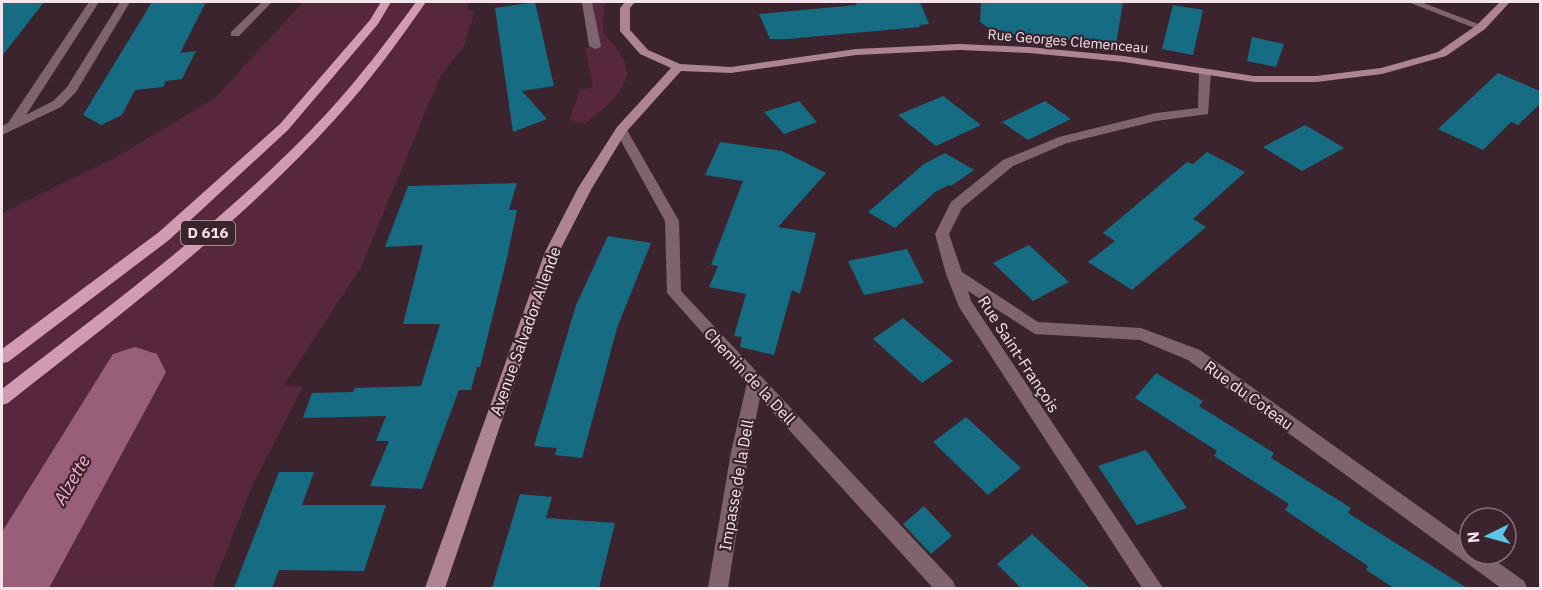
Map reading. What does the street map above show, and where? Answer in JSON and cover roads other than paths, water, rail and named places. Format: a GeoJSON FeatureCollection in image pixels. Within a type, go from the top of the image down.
{"type":"FeatureCollection","features":[{"type":"Feature","properties":{"kind":"main road","name":"D 616"},"geometry":{"type":"LineString","coordinates":[[2,357],[164,236],[284,127],[374,22],[386,2]]}},
{"type":"Feature","properties":{"kind":"main road","name":"D 616"},"geometry":{"type":"LineString","coordinates":[[2,398],[188,252],[309,140],[393,44],[421,2]]}},
{"type":"Feature","properties":{"kind":"main road"},"geometry":{"type":"LineString","coordinates":[[630,2],[625,8],[625,31],[644,52],[678,67]]}},
{"type":"Feature","properties":{"kind":"main road","name":"Rue Georges Clemenceau"},"geometry":{"type":"LineString","coordinates":[[678,67],[731,70],[856,52],[959,47],[1029,50],[1124,59],[1254,79],[1316,79],[1382,71],[1442,54],[1481,27],[1505,2]]}},
{"type":"Feature","properties":{"kind":"main road","name":"Avenue Salvador Allende"},"geometry":{"type":"LineString","coordinates":[[435,588],[552,252],[585,188],[621,129],[678,67]]}},
{"type":"Feature","properties":{"kind":"street"},"geometry":{"type":"LineString","coordinates":[[7,129],[94,2]]}},
{"type":"Feature","properties":{"kind":"street"},"geometry":{"type":"LineString","coordinates":[[7,129],[57,104],[72,89],[125,2]]}},
{"type":"Feature","properties":{"kind":"street"},"geometry":{"type":"LineString","coordinates":[[235,33],[267,2]]}},
{"type":"Feature","properties":{"kind":"street"},"geometry":{"type":"LineString","coordinates":[[587,2],[595,46]]}},
{"type":"Feature","properties":{"kind":"street"},"geometry":{"type":"LineString","coordinates":[[1413,2],[1481,27]]}},
{"type":"Feature","properties":{"kind":"street","name":"Rue Saint-François"},"geometry":{"type":"LineString","coordinates":[[1153,588],[964,303],[942,234],[956,205],[1008,163],[1063,140],[1156,117],[1203,111],[1205,73]]}},
{"type":"Feature","properties":{"kind":"street","name":"Chemin de la Dell"},"geometry":{"type":"LineString","coordinates":[[621,129],[672,221],[674,293],[946,588]]}},
{"type":"Feature","properties":{"kind":"street","name":"Rue du Coteau"},"geometry":{"type":"LineString","coordinates":[[953,274],[1035,328],[1141,334],[1194,355],[1517,588]]}},
{"type":"Feature","properties":{"kind":"street","name":"Impasse de la Dell"},"geometry":{"type":"LineString","coordinates":[[718,588],[740,452],[755,382]]}},
{"type":"Feature","properties":{"kind":"waterway","name":"Alzette"},"geometry":{"type":"LineString","coordinates":[[9,588],[135,372]]}}]}
